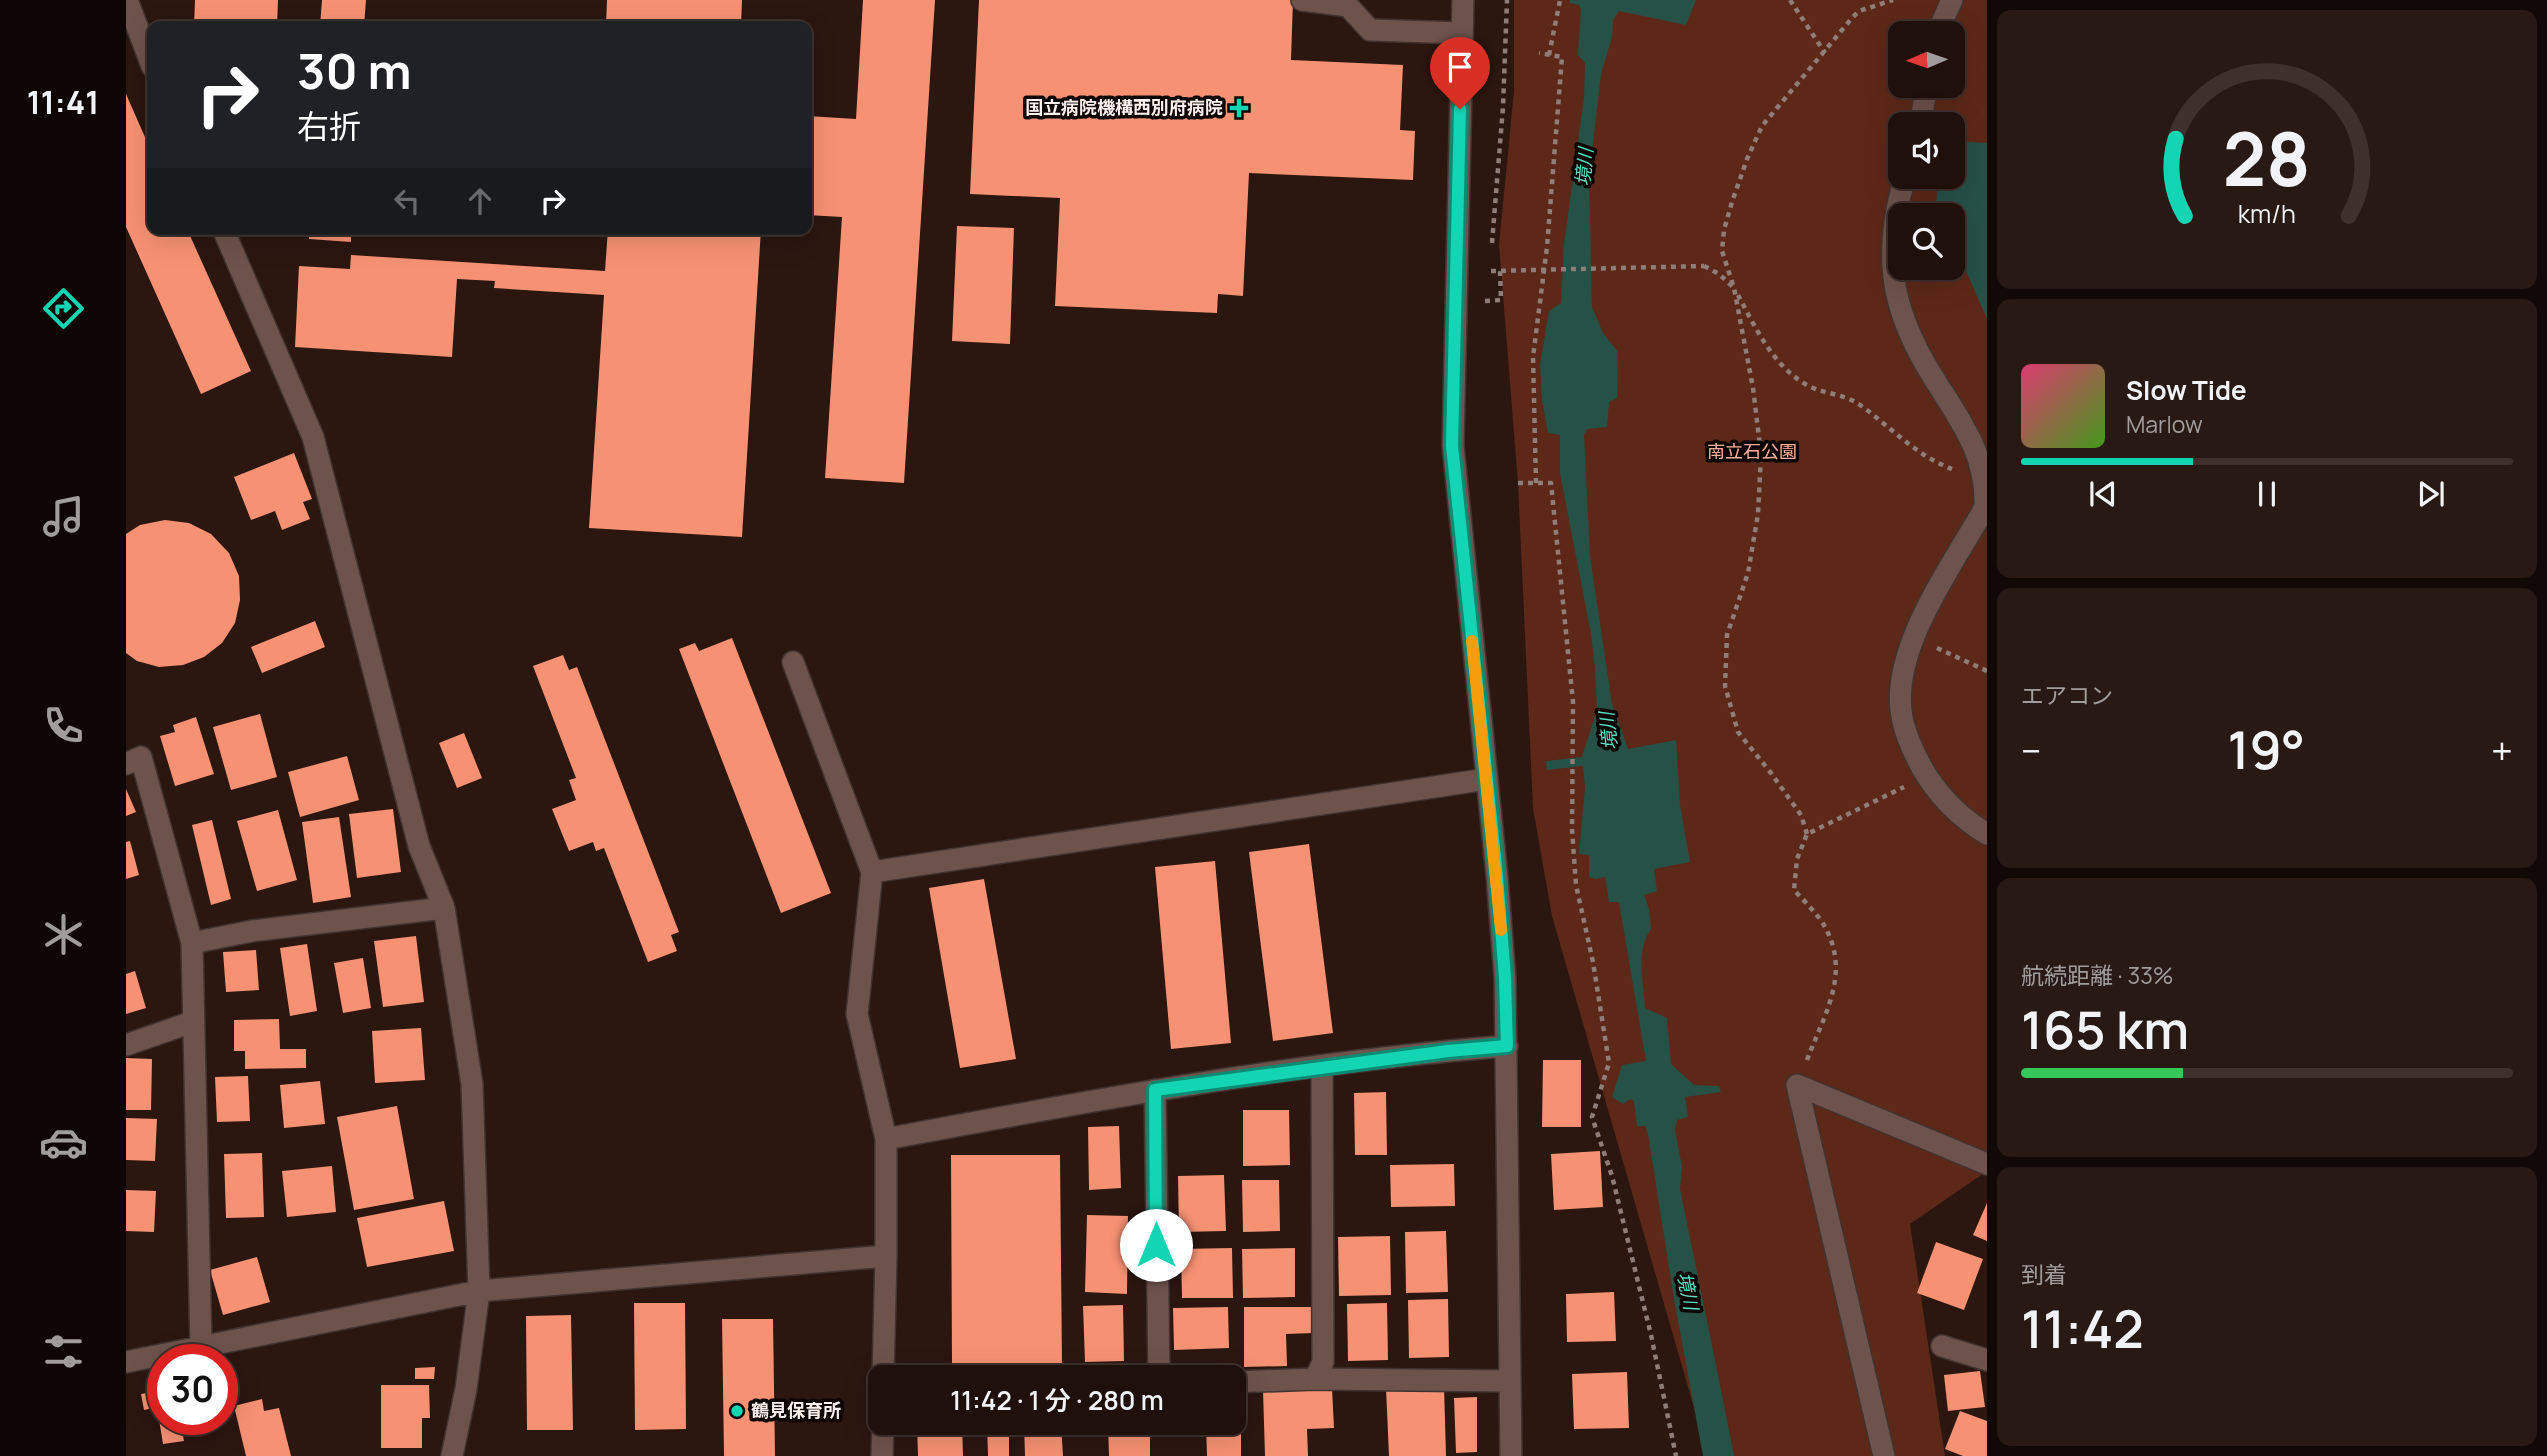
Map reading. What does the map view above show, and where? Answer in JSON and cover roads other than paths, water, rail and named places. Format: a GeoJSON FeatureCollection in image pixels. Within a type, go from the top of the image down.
{"type":"FeatureCollection","features":[{"type":"Feature","properties":{"kind":"street"},"geometry":{"type":"LineString","coordinates":[[127,0],[147,53]]}},
{"type":"Feature","properties":{"kind":"street"},"geometry":{"type":"LineString","coordinates":[[1302,0],[1348,6],[1370,30],[1462,33]]}},
{"type":"Feature","properties":{"kind":"street"},"geometry":{"type":"LineString","coordinates":[[1463,0],[1452,446],[1505,978],[1511,1456]]}},
{"type":"Feature","properties":{"kind":"street"},"geometry":{"type":"LineString","coordinates":[[1942,21],[1952,0]]}},
{"type":"Feature","properties":{"kind":"street"},"geometry":{"type":"LineString","coordinates":[[1901,189],[1895,211],[1892,249],[1897,298],[1908,331],[1929,371],[1976,443],[1987,477],[1985,507],[1934,596],[1914,638],[1903,673],[1902,716],[1908,739],[1927,776],[1951,807],[1970,824],[1987,834]]}},
{"type":"Feature","properties":{"kind":"street"},"geometry":{"type":"LineString","coordinates":[[226,235],[313,437],[419,846],[444,908],[472,1084],[479,1291],[466,1389],[452,1456]]}},
{"type":"Feature","properties":{"kind":"street"},"geometry":{"type":"LineString","coordinates":[[793,662],[872,872],[857,1014],[886,1139],[883,1365]]}},
{"type":"Feature","properties":{"kind":"street"},"geometry":{"type":"LineString","coordinates":[[126,764],[141,757],[192,943],[201,1344]]}},
{"type":"Feature","properties":{"kind":"street"},"geometry":{"type":"LineString","coordinates":[[872,872],[1487,779]]}},
{"type":"Feature","properties":{"kind":"street"},"geometry":{"type":"LineString","coordinates":[[192,943],[252,931],[444,908]]}},
{"type":"Feature","properties":{"kind":"street"},"geometry":{"type":"LineString","coordinates":[[126,1045],[192,1022]]}},
{"type":"Feature","properties":{"kind":"street"},"geometry":{"type":"LineString","coordinates":[[886,1139],[1155,1090],[1448,1051],[1507,1046]]}},
{"type":"Feature","properties":{"kind":"street"},"geometry":{"type":"LineString","coordinates":[[1315,1379],[1323,1362],[1322,1068]]}},
{"type":"Feature","properties":{"kind":"street"},"geometry":{"type":"LineString","coordinates":[[1884,1456],[1797,1086],[1987,1164]]}},
{"type":"Feature","properties":{"kind":"street"},"geometry":{"type":"LineString","coordinates":[[1155,1090],[1159,1365]]}},
{"type":"Feature","properties":{"kind":"street"},"geometry":{"type":"LineString","coordinates":[[216,1344],[479,1291],[886,1256]]}},
{"type":"Feature","properties":{"kind":"street"},"geometry":{"type":"LineString","coordinates":[[1942,1346],[1987,1360]]}},
{"type":"Feature","properties":{"kind":"street"},"geometry":{"type":"LineString","coordinates":[[126,1362],[147,1358]]}},
{"type":"Feature","properties":{"kind":"street"},"geometry":{"type":"LineString","coordinates":[[1246,1382],[1315,1379],[1510,1381]]}},
{"type":"Feature","properties":{"kind":"street"},"geometry":{"type":"LineString","coordinates":[[882,1456],[883,1435]]}},
{"type":"Feature","properties":{"kind":"water","name":"境川"},"geometry":{"type":"Polygon","coordinates":[[[1570,0],[1696,0],[1686,25],[1619,11],[1613,20],[1612,37],[1601,74],[1589,179],[1592,307],[1603,333],[1618,352],[1617,398],[1609,402],[1607,427],[1587,429],[1584,435],[1590,556],[1612,704],[1628,749],[1676,740],[1680,805],[1690,862],[1654,869],[1657,891],[1644,895],[1651,929],[1643,947],[1642,977],[1645,1008],[1667,1018],[1671,1064],[1694,1085],[1719,1086],[1721,1092],[1685,1097],[1688,1117],[1677,1120],[1675,1130],[1682,1167],[1680,1189],[1734,1456],[1703,1456],[1674,1299],[1648,1134],[1645,1126],[1637,1126],[1634,1101],[1630,1099],[1623,1104],[1612,1097],[1622,1065],[1646,1061],[1619,902],[1609,902],[1605,877],[1589,877],[1589,855],[1579,854],[1585,787],[1583,766],[1547,770],[1546,761],[1582,757],[1597,710],[1591,634],[1560,473],[1560,435],[1548,433],[1542,401],[1540,365],[1549,311],[1561,303],[1564,244],[1584,98],[1585,63],[1578,55],[1581,9],[1579,5],[1569,3],[1570,0]]]}},
{"type":"Feature","properties":{"kind":"water"},"geometry":{"type":"Polygon","coordinates":[[[1987,143],[1987,319],[1965,269],[1965,203],[1936,203],[1937,189],[1965,189],[1965,144],[1987,143]]]}},
{"type":"Feature","properties":{"kind":"place","name":"国立病院機構西別府病院"},"geometry":{"type":"Point","coordinates":[1239,108]}},
{"type":"Feature","properties":{"kind":"place","name":"鶴見保育所"},"geometry":{"type":"Point","coordinates":[737,1411]}},
{"type":"Feature","properties":{"kind":"park label","name":"南立石公園"},"geometry":{"type":"Point","coordinates":[1752,452]}}]}
